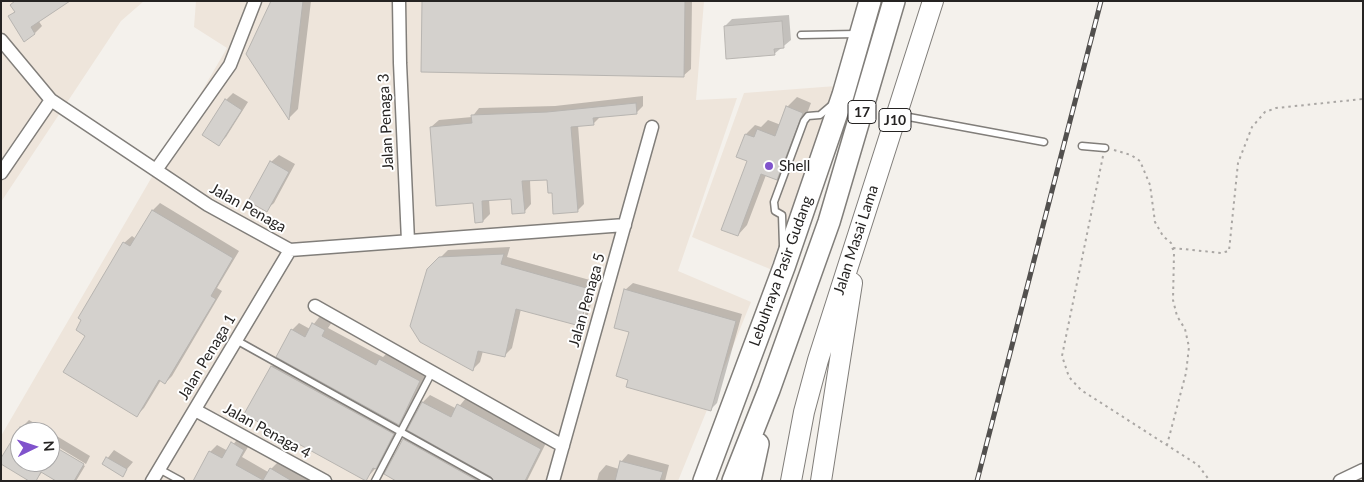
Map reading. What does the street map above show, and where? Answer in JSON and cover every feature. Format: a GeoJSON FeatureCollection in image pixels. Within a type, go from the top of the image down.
{"type":"FeatureCollection","features":[{"type":"Feature","properties":{"kind":"highway","name":"Lebuhraya Pasir Gudang"},"geometry":{"type":"LineString","coordinates":[[704,481],[784,267],[843,94],[870,1]]}},
{"type":"Feature","properties":{"kind":"highway","name":"Lebuhraya Pasir Gudang"},"geometry":{"type":"LineString","coordinates":[[734,481],[769,390],[828,222],[894,1]]}},
{"type":"Feature","properties":{"kind":"highway"},"geometry":{"type":"LineString","coordinates":[[750,481],[769,390]]}},
{"type":"Feature","properties":{"kind":"highway"},"geometry":{"type":"LineString","coordinates":[[699,481],[717,446]]}},
{"type":"Feature","properties":{"kind":"main road","name":"Jalan Masai Lama"},"geometry":{"type":"LineString","coordinates":[[790,481],[804,412],[818,360],[932,1]]}},
{"type":"Feature","properties":{"kind":"main road"},"geometry":{"type":"LineString","coordinates":[[821,481],[850,303],[856,239]]}},
{"type":"Feature","properties":{"kind":"main road"},"geometry":{"type":"LineString","coordinates":[[818,360],[827,355],[833,356],[840,367]]}},
{"type":"Feature","properties":{"kind":"street"},"geometry":{"type":"LineString","coordinates":[[156,170],[230,64],[255,1]]}},
{"type":"Feature","properties":{"kind":"street","name":"Jalan Penaga 3"},"geometry":{"type":"LineString","coordinates":[[399,1],[408,241]]}},
{"type":"Feature","properties":{"kind":"street","name":"Jalan Penaga"},"geometry":{"type":"LineString","coordinates":[[1,40],[51,100],[208,205],[290,250],[625,225]]}},
{"type":"Feature","properties":{"kind":"street"},"geometry":{"type":"LineString","coordinates":[[1,174],[51,100]]}},
{"type":"Feature","properties":{"kind":"street","name":"Jalan Penaga 5"},"geometry":{"type":"LineString","coordinates":[[553,481],[652,127]]}},
{"type":"Feature","properties":{"kind":"street","name":"Jalan Penaga 1"},"geometry":{"type":"LineString","coordinates":[[152,481],[290,250]]}},
{"type":"Feature","properties":{"kind":"street"},"geometry":{"type":"LineString","coordinates":[[315,306],[563,446]]}},
{"type":"Feature","properties":{"kind":"street","name":"Jalan Penaga 4"},"geometry":{"type":"LineString","coordinates":[[195,410],[325,481]]}},
{"type":"Feature","properties":{"kind":"street"},"geometry":{"type":"LineString","coordinates":[[1340,481],[1363,470]]}},
{"type":"Feature","properties":{"kind":"lane"},"geometry":{"type":"LineString","coordinates":[[801,35],[860,34]]}},
{"type":"Feature","properties":{"kind":"lane"},"geometry":{"type":"LineString","coordinates":[[784,267],[782,215],[776,211],[774,202],[806,118],[820,115],[843,94]]}},
{"type":"Feature","properties":{"kind":"lane"},"geometry":{"type":"LineString","coordinates":[[897,114],[1044,142]]}},
{"type":"Feature","properties":{"kind":"lane"},"geometry":{"type":"LineString","coordinates":[[1082,146],[1105,148]]}},
{"type":"Feature","properties":{"kind":"lane"},"geometry":{"type":"LineString","coordinates":[[236,340],[489,481]]}},
{"type":"Feature","properties":{"kind":"lane"},"geometry":{"type":"LineString","coordinates":[[375,481],[432,372]]}},
{"type":"Feature","properties":{"kind":"lane"},"geometry":{"type":"LineString","coordinates":[[159,469],[181,481]]}},
{"type":"Feature","properties":{"kind":"path"},"geometry":{"type":"LineString","coordinates":[[1172,248],[1221,253],[1229,251],[1238,163],[1252,127],[1265,112],[1276,108],[1363,99]]}},
{"type":"Feature","properties":{"kind":"path"},"geometry":{"type":"LineString","coordinates":[[1167,445],[1186,373],[1189,347],[1185,329],[1177,316],[1173,300],[1172,248],[1155,222],[1150,185],[1140,161],[1131,154],[1105,148],[1062,356],[1069,377],[1081,390],[1198,465],[1210,481]]}},
{"type":"Feature","properties":{"kind":"shaded area"},"geometry":{"type":"Polygon","coordinates":[[[1,1],[144,1],[121,21],[1,202],[1,1]]]}},
{"type":"Feature","properties":{"kind":"shaded area"},"geometry":{"type":"Polygon","coordinates":[[[196,1],[704,1],[696,100],[737,98],[678,271],[751,302],[678,481],[1,481],[1,436],[227,48],[194,27],[196,1]]]}},
{"type":"Feature","properties":{"kind":"shaded area"},"geometry":{"type":"Polygon","coordinates":[[[836,86],[770,269],[692,237],[744,93],[836,86]]]}},
{"type":"Feature","properties":{"kind":"building"},"geometry":{"type":"Polygon","coordinates":[[[15,1],[70,1],[31,27],[35,34],[24,42],[8,16],[15,12],[10,5],[15,1]]]}},
{"type":"Feature","properties":{"kind":"building"},"geometry":{"type":"Polygon","coordinates":[[[271,1],[303,1],[289,120],[246,54],[271,1]]]}},
{"type":"Feature","properties":{"kind":"building"},"geometry":{"type":"Polygon","coordinates":[[[422,1],[685,1],[684,77],[421,72],[422,1]]]}},
{"type":"Feature","properties":{"kind":"building"},"geometry":{"type":"Polygon","coordinates":[[[782,21],[784,48],[774,49],[775,55],[726,59],[724,26],[782,21]]]}},
{"type":"Feature","properties":{"kind":"building"},"geometry":{"type":"Polygon","coordinates":[[[225,99],[242,110],[219,146],[202,135],[225,99]]]}},
{"type":"Feature","properties":{"kind":"building"},"geometry":{"type":"Polygon","coordinates":[[[636,103],[637,114],[593,118],[594,125],[571,127],[578,212],[553,214],[552,193],[548,193],[547,180],[522,181],[525,213],[512,214],[511,199],[482,201],[483,222],[475,223],[473,203],[436,206],[430,127],[472,123],[471,115],[547,112],[636,103]]]}},
{"type":"Feature","properties":{"kind":"building"},"geometry":{"type":"Polygon","coordinates":[[[786,106],[803,113],[777,180],[761,174],[738,236],[721,230],[747,161],[736,157],[745,134],[754,137],[757,129],[775,136],[786,106]]]}},
{"type":"Feature","properties":{"kind":"building"},"geometry":{"type":"Polygon","coordinates":[[[270,161],[289,172],[267,212],[248,201],[270,161]]]}},
{"type":"Feature","properties":{"kind":"building"},"geometry":{"type":"Polygon","coordinates":[[[152,210],[233,258],[211,296],[216,299],[165,384],[159,380],[137,417],[63,372],[85,336],[76,330],[81,320],[78,318],[123,242],[130,246],[152,210]]]}},
{"type":"Feature","properties":{"kind":"building"},"geometry":{"type":"Polygon","coordinates":[[[504,254],[501,264],[590,289],[580,326],[516,309],[505,357],[478,351],[473,371],[420,342],[410,326],[427,269],[439,257],[504,254]]]}},
{"type":"Feature","properties":{"kind":"building"},"geometry":{"type":"Polygon","coordinates":[[[624,289],[736,321],[711,411],[626,387],[628,380],[616,376],[629,332],[614,328],[624,289]]]}},
{"type":"Feature","properties":{"kind":"building"},"geometry":{"type":"Polygon","coordinates":[[[312,323],[325,330],[322,336],[376,365],[379,359],[420,381],[399,425],[276,357],[291,329],[305,337],[312,323]]]}},
{"type":"Feature","properties":{"kind":"building"},"geometry":{"type":"Polygon","coordinates":[[[271,366],[394,434],[376,469],[373,468],[366,481],[244,414],[271,366]]]}},
{"type":"Feature","properties":{"kind":"building"},"geometry":{"type":"Polygon","coordinates":[[[422,402],[451,417],[457,404],[541,449],[525,481],[494,481],[491,477],[407,430],[422,402]]]}},
{"type":"Feature","properties":{"kind":"building"},"geometry":{"type":"Polygon","coordinates":[[[403,439],[478,481],[396,481],[384,474],[403,439]]]}},
{"type":"Feature","properties":{"kind":"building"},"geometry":{"type":"Polygon","coordinates":[[[231,442],[244,450],[236,465],[263,480],[270,468],[292,481],[193,481],[209,451],[222,458],[231,442]]]}},
{"type":"Feature","properties":{"kind":"building"},"geometry":{"type":"Polygon","coordinates":[[[10,443],[10,469],[1,464],[1,458],[10,443]]]}},
{"type":"Feature","properties":{"kind":"building"},"geometry":{"type":"Polygon","coordinates":[[[60,450],[84,464],[74,481],[56,481],[41,472],[60,472],[60,450]]]}},
{"type":"Feature","properties":{"kind":"building"},"geometry":{"type":"Polygon","coordinates":[[[106,457],[127,469],[123,477],[102,464],[106,457]]]}},
{"type":"Feature","properties":{"kind":"building"},"geometry":{"type":"Polygon","coordinates":[[[620,461],[663,472],[660,481],[615,481],[620,461]]]}},
{"type":"Feature","properties":{"kind":"building"},"geometry":{"type":"Polygon","coordinates":[[[14,472],[41,472],[36,481],[29,481],[14,472]]]}},
{"type":"Feature","properties":{"kind":"railway"},"geometry":{"type":"LineString","coordinates":[[977,481],[1101,1]]}},
{"type":"Feature","properties":{"kind":"place","name":"Shell"},"geometry":{"type":"Point","coordinates":[769,166]}}]}
